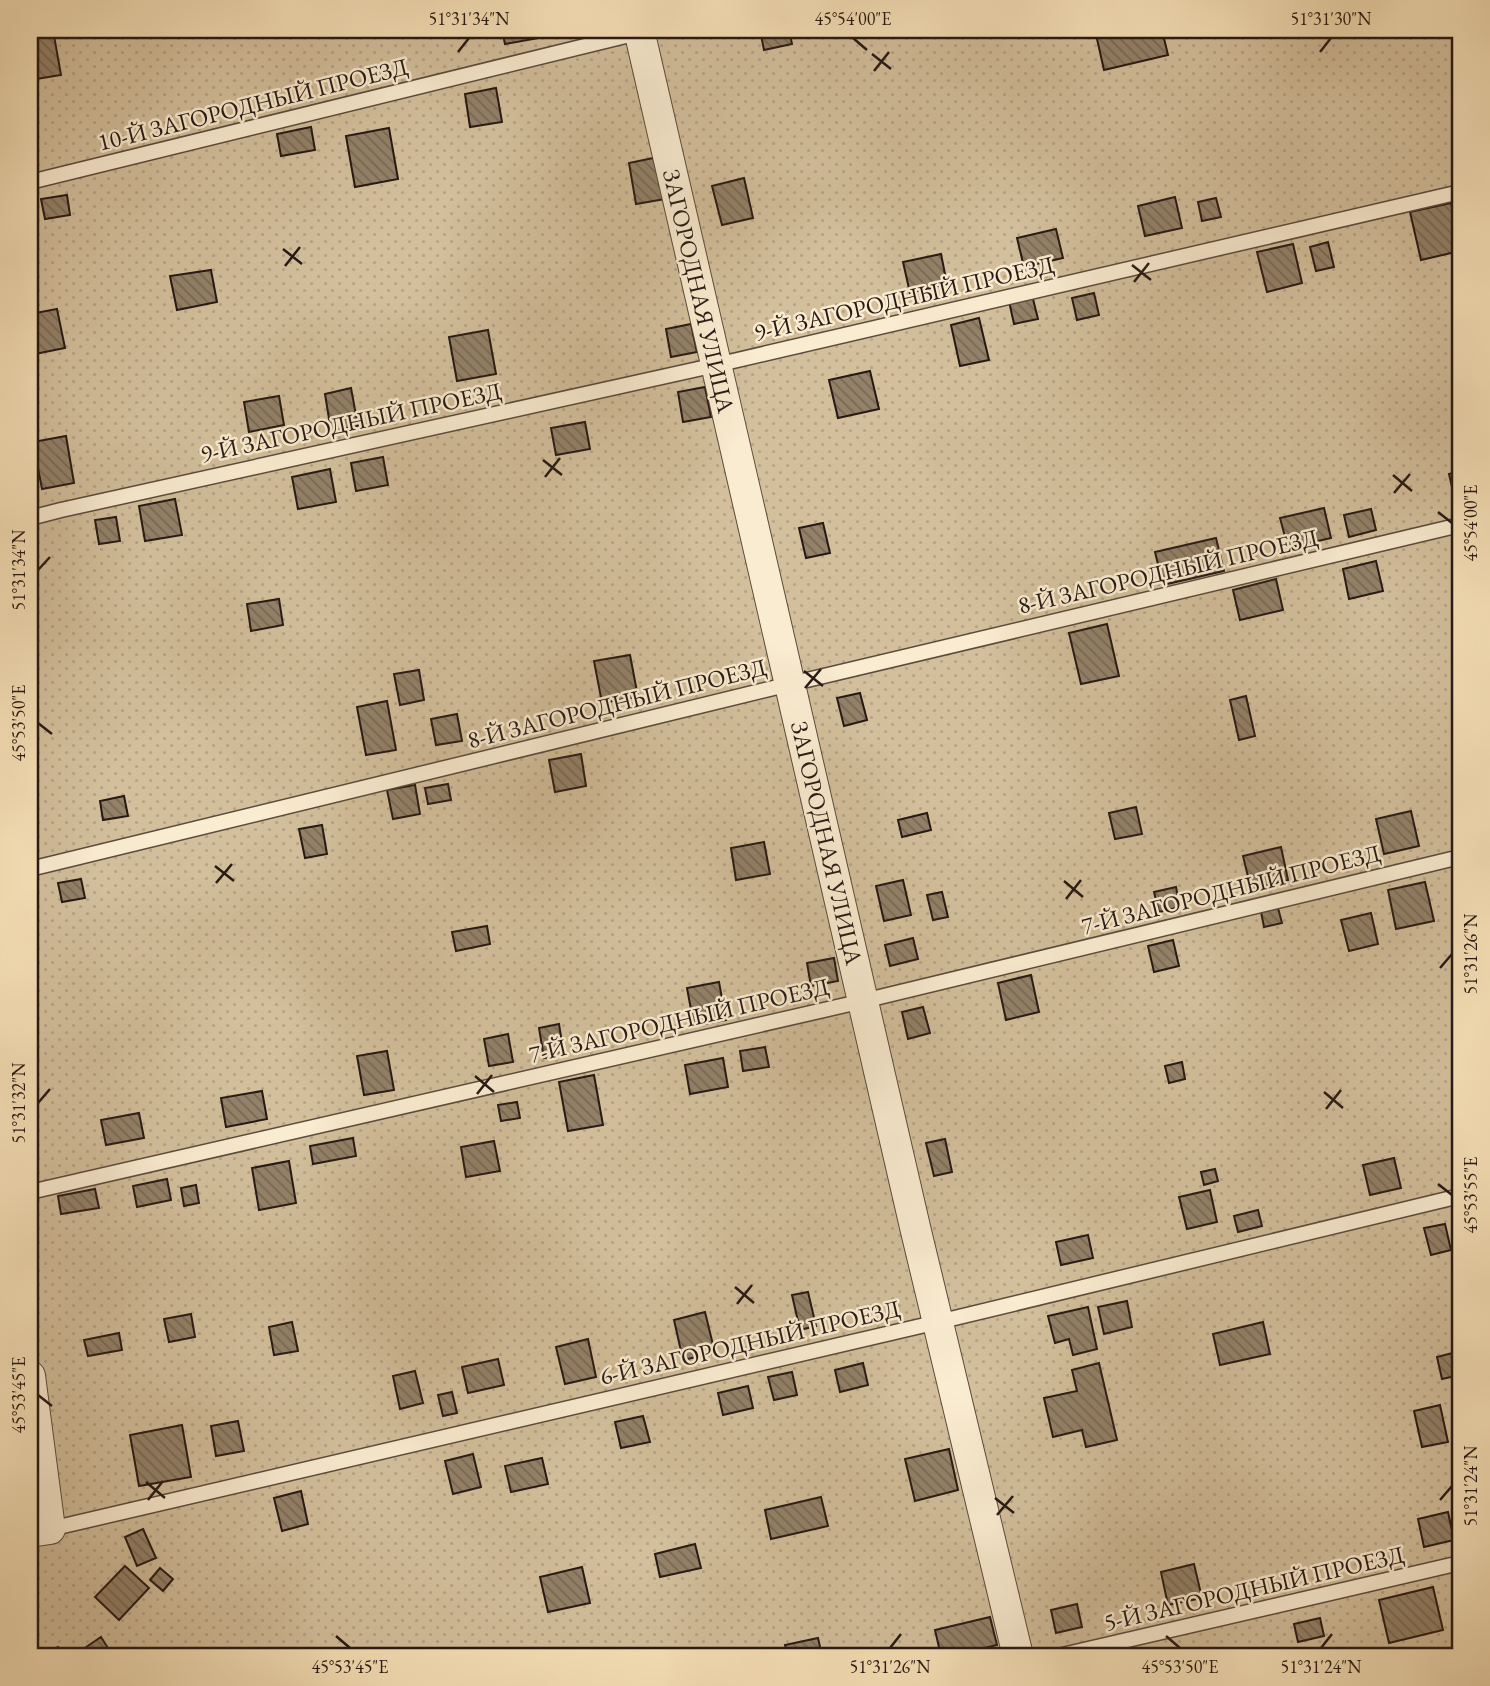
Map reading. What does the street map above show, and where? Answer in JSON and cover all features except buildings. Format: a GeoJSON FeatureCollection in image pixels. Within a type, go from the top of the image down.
{"type":"FeatureCollection","features":[{"type":"Feature","properties":{"kind":"street","name":"ЗАГОРОДНАЯ УЛИЦА"},"geometry":{"type":"LineString","coordinates":[[643,31],[716,365],[1018,1656]]}},
{"type":"Feature","properties":{"kind":"street"},"geometry":{"type":"LineString","coordinates":[[30,1376],[40,1530]]}},
{"type":"Feature","properties":{"kind":"lane","name":"10-Й ЗАГОРОДНЫЙ ПРОЕЗД"},"geometry":{"type":"LineString","coordinates":[[30,182],[643,31]]}},
{"type":"Feature","properties":{"kind":"lane","name":"9-Й ЗАГОРОДНЫЙ ПРОЕЗД"},"geometry":{"type":"LineString","coordinates":[[30,519],[716,365],[1460,191]]}},
{"type":"Feature","properties":{"kind":"lane","name":"8-Й ЗАГОРОДНЫЙ ПРОЕЗД"},"geometry":{"type":"LineString","coordinates":[[30,869],[790,684],[1460,525]]}},
{"type":"Feature","properties":{"kind":"lane","name":"7-Й ЗАГОРОДНЫЙ ПРОЕЗД"},"geometry":{"type":"LineString","coordinates":[[30,1192],[863,1001],[1460,857]]}},
{"type":"Feature","properties":{"kind":"lane","name":"6-Й ЗАГОРОДНЫЙ ПРОЕЗД"},"geometry":{"type":"LineString","coordinates":[[40,1530],[938,1322],[1460,1196]]}},
{"type":"Feature","properties":{"kind":"lane","name":"5-Й ЗАГОРОДНЫЙ ПРОЕЗД"},"geometry":{"type":"LineString","coordinates":[[1058,1656],[1460,1563]]}},
{"type":"Feature","properties":{"kind":"shaded area"},"geometry":{"type":"Polygon","coordinates":[[[30,30],[1460,30],[1460,1656],[30,1656],[30,30]]]}}]}
